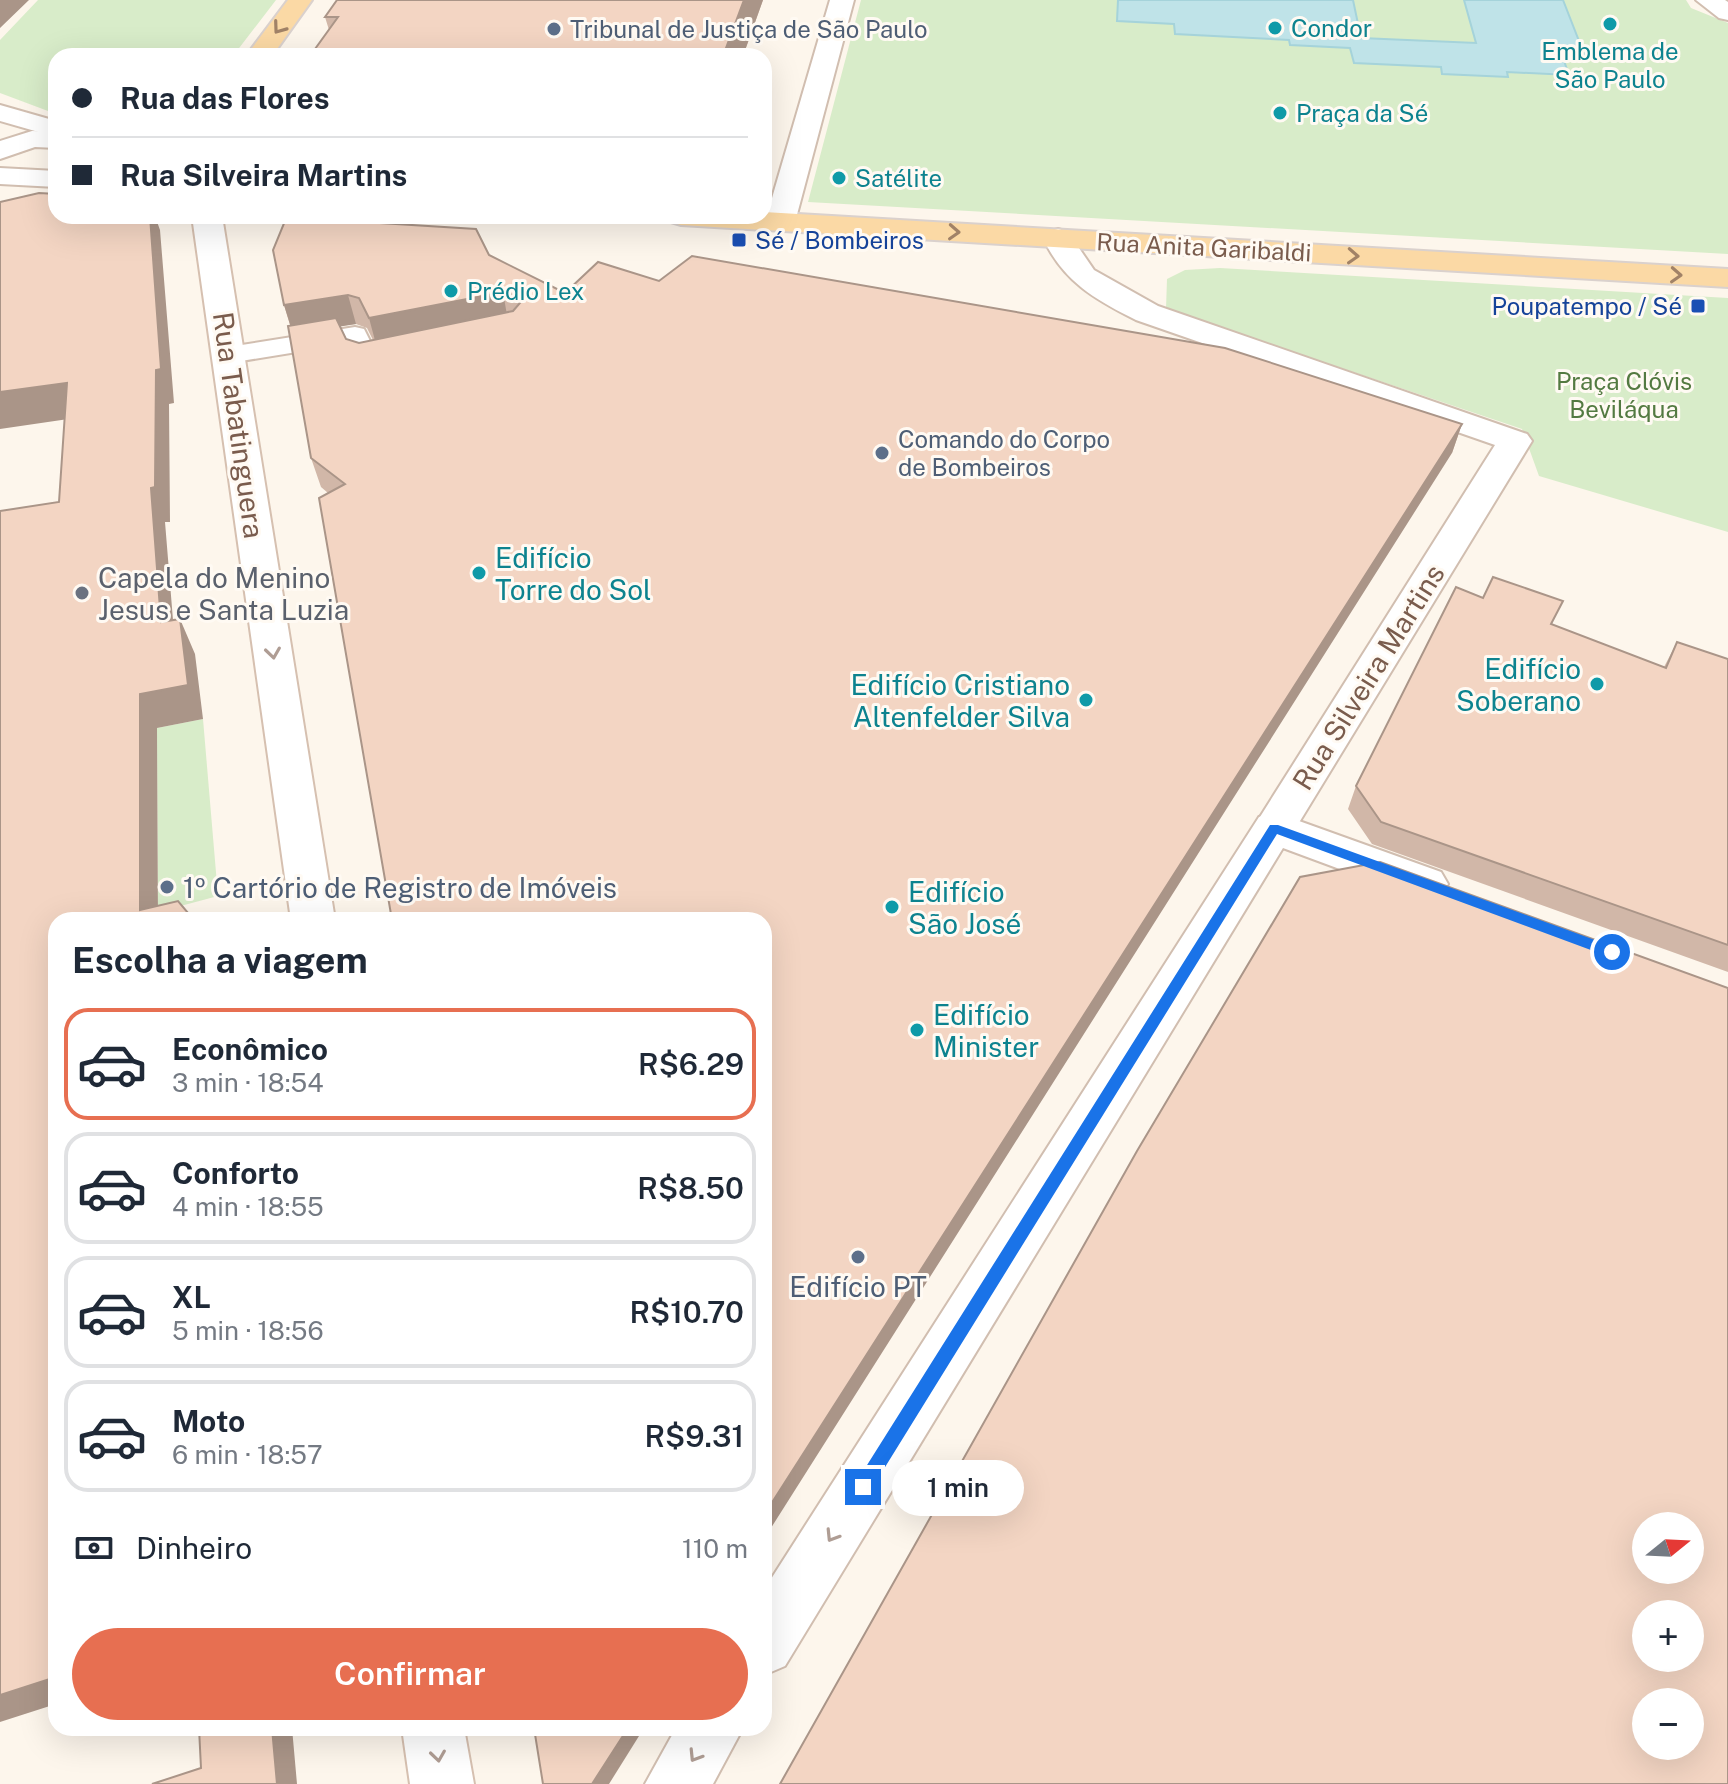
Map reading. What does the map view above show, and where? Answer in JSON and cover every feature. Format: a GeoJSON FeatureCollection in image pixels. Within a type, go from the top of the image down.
{"type":"FeatureCollection","features":[{"type":"Feature","properties":{"kind":"main road"},"geometry":{"type":"LineString","coordinates":[[265,48],[300,0]]}},
{"type":"Feature","properties":{"kind":"main road","name":"Rua Anita Garibaldi"},"geometry":{"type":"LineString","coordinates":[[772,222],[1728,278]]}},
{"type":"Feature","properties":{"kind":"street"},"geometry":{"type":"LineString","coordinates":[[780,222],[842,0]]}},
{"type":"Feature","properties":{"kind":"street"},"geometry":{"type":"LineString","coordinates":[[1708,0],[1728,13]]}},
{"type":"Feature","properties":{"kind":"street"},"geometry":{"type":"LineString","coordinates":[[0,113],[48,130]]}},
{"type":"Feature","properties":{"kind":"street"},"geometry":{"type":"LineString","coordinates":[[0,143],[48,131]]}},
{"type":"Feature","properties":{"kind":"street"},"geometry":{"type":"LineString","coordinates":[[0,151],[48,132]]}},
{"type":"Feature","properties":{"kind":"street"},"geometry":{"type":"LineString","coordinates":[[0,163],[48,166]]}},
{"type":"Feature","properties":{"kind":"street"},"geometry":{"type":"LineString","coordinates":[[0,176],[48,179]]}},
{"type":"Feature","properties":{"kind":"street","name":"Rua Tabatinguera"},"geometry":{"type":"LineString","coordinates":[[208,224],[312,912]]}},
{"type":"Feature","properties":{"kind":"street","name":"Rua Silveira Martins"},"geometry":{"type":"LineString","coordinates":[[772,1632],[1515,441],[1147,313],[1094,287],[1068,263],[1058,238]]}},
{"type":"Feature","properties":{"kind":"street"},"geometry":{"type":"LineString","coordinates":[[1274,828],[1467,899]]}},
{"type":"Feature","properties":{"kind":"street"},"geometry":{"type":"LineString","coordinates":[[434,1736],[442,1784]]}},
{"type":"Feature","properties":{"kind":"street"},"geometry":{"type":"LineString","coordinates":[[677,1784],[707,1736]]}},
{"type":"Feature","properties":{"kind":"lane"},"geometry":{"type":"LineString","coordinates":[[229,355],[355,335],[366,361],[423,349]]}},
{"type":"Feature","properties":{"kind":"green space"},"geometry":{"type":"Polygon","coordinates":[[[38,0],[276,0],[239,48],[48,48],[48,111],[0,93],[0,40],[38,0]]]}},
{"type":"Feature","properties":{"kind":"green space","name":"Praça da Sé"},"geometry":{"type":"Polygon","coordinates":[[[861,0],[1686,0],[1691,8],[1728,23],[1728,254],[808,202],[861,0]]]}},
{"type":"Feature","properties":{"kind":"green space","name":"Praça Clóvis Beviláqua"},"geometry":{"type":"Polygon","coordinates":[[[1220,268],[1728,298],[1728,532],[1539,476],[1522,429],[1166,309],[1167,279],[1185,270],[1220,268]]]}},
{"type":"Feature","properties":{"kind":"green space"},"geometry":{"type":"Polygon","coordinates":[[[203,719],[218,896],[158,912],[157,728],[203,719]]]}},
{"type":"Feature","properties":{"kind":"water"},"geometry":{"type":"Polygon","coordinates":[[[1118,0],[1353,0],[1361,38],[1476,43],[1464,0],[1563,0],[1586,59],[1563,58],[1569,75],[1507,72],[1508,77],[1442,74],[1441,67],[1354,63],[1350,48],[1290,45],[1289,40],[1175,34],[1174,24],[1117,21],[1118,0]]]}},
{"type":"Feature","properties":{"kind":"building","name":"Tribunal de Justiça de São Paulo"},"geometry":{"type":"Polygon","coordinates":[[[337,0],[744,0],[726,48],[316,48],[338,17],[325,17],[337,0]]]}},
{"type":"Feature","properties":{"kind":"building"},"geometry":{"type":"Polygon","coordinates":[[[48,194],[48,224],[151,224],[161,369],[156,370],[155,487],[151,488],[161,622],[180,619],[188,685],[140,694],[140,910],[178,901],[187,912],[48,912],[48,1680],[0,1695],[0,511],[59,502],[67,383],[0,392],[0,202],[48,194]]]}},
{"type":"Feature","properties":{"kind":"building"},"geometry":{"type":"Polygon","coordinates":[[[284,224],[396,224],[476,229],[489,255],[565,293],[598,262],[659,281],[692,256],[1225,348],[1462,424],[772,1502],[772,912],[391,912],[319,498],[345,484],[311,458],[288,326],[336,318],[346,339],[359,343],[513,311],[520,303],[514,295],[503,292],[369,318],[359,298],[348,295],[284,305],[273,250],[284,224]]]}},
{"type":"Feature","properties":{"kind":"building"},"geometry":{"type":"Polygon","coordinates":[[[1493,577],[1563,601],[1551,624],[1666,668],[1677,642],[1728,659],[1728,945],[1381,822],[1356,786],[1456,587],[1483,598],[1493,577]]]}},
{"type":"Feature","properties":{"kind":"building"},"geometry":{"type":"Polygon","coordinates":[[[1380,862],[1728,988],[1728,1784],[780,1784],[1137,1151],[1300,877],[1380,862]]]}},
{"type":"Feature","properties":{"kind":"building"},"geometry":{"type":"Polygon","coordinates":[[[199,1736],[273,1736],[277,1784],[152,1784],[201,1768],[199,1736]]]}},
{"type":"Feature","properties":{"kind":"building"},"geometry":{"type":"Polygon","coordinates":[[[535,1736],[623,1736],[592,1784],[543,1784],[535,1736]]]}},
{"type":"Feature","properties":{"kind":"place","name":"Emblema de São Paulo"},"geometry":{"type":"Point","coordinates":[1610,24]}},
{"type":"Feature","properties":{"kind":"place","name":"Condor"},"geometry":{"type":"Point","coordinates":[1275,28]}},
{"type":"Feature","properties":{"kind":"place","name":"Tribunal de Justiça de São Paulo"},"geometry":{"type":"Point","coordinates":[554,29]}},
{"type":"Feature","properties":{"kind":"place","name":"Praça da Sé"},"geometry":{"type":"Point","coordinates":[1280,113]}},
{"type":"Feature","properties":{"kind":"place","name":"Satélite"},"geometry":{"type":"Point","coordinates":[839,178]}},
{"type":"Feature","properties":{"kind":"place","name":"Sé / Bombeiros"},"geometry":{"type":"Point","coordinates":[739,240]}},
{"type":"Feature","properties":{"kind":"place","name":"Prédio Lex"},"geometry":{"type":"Point","coordinates":[451,291]}},
{"type":"Feature","properties":{"kind":"place","name":"Poupatempo / Sé"},"geometry":{"type":"Point","coordinates":[1698,306]}},
{"type":"Feature","properties":{"kind":"place","name":"Comando do Corpo de Bombeiros"},"geometry":{"type":"Point","coordinates":[882,453]}},
{"type":"Feature","properties":{"kind":"place","name":"Edifício Torre do Sol"},"geometry":{"type":"Point","coordinates":[479,573]}},
{"type":"Feature","properties":{"kind":"place","name":"Capela do Menino Jesus e Santa Luzia"},"geometry":{"type":"Point","coordinates":[82,593]}},
{"type":"Feature","properties":{"kind":"place","name":"Edifício Soberano"},"geometry":{"type":"Point","coordinates":[1597,684]}},
{"type":"Feature","properties":{"kind":"place","name":"Edifício Cristiano Altenfelder Silva"},"geometry":{"type":"Point","coordinates":[1086,700]}},
{"type":"Feature","properties":{"kind":"place","name":"1º Cartório de Registro de Imóveis"},"geometry":{"type":"Point","coordinates":[167,887]}},
{"type":"Feature","properties":{"kind":"place","name":"Edifício São José"},"geometry":{"type":"Point","coordinates":[892,907]}},
{"type":"Feature","properties":{"kind":"place","name":"Edifício Minister"},"geometry":{"type":"Point","coordinates":[917,1030]}},
{"type":"Feature","properties":{"kind":"place","name":"Edifício PT"},"geometry":{"type":"Point","coordinates":[858,1257]}},
{"type":"Feature","properties":{"kind":"route"},"geometry":{"type":"LineString","coordinates":[[863,1487],[1274,828],[1612,952]]}}]}
